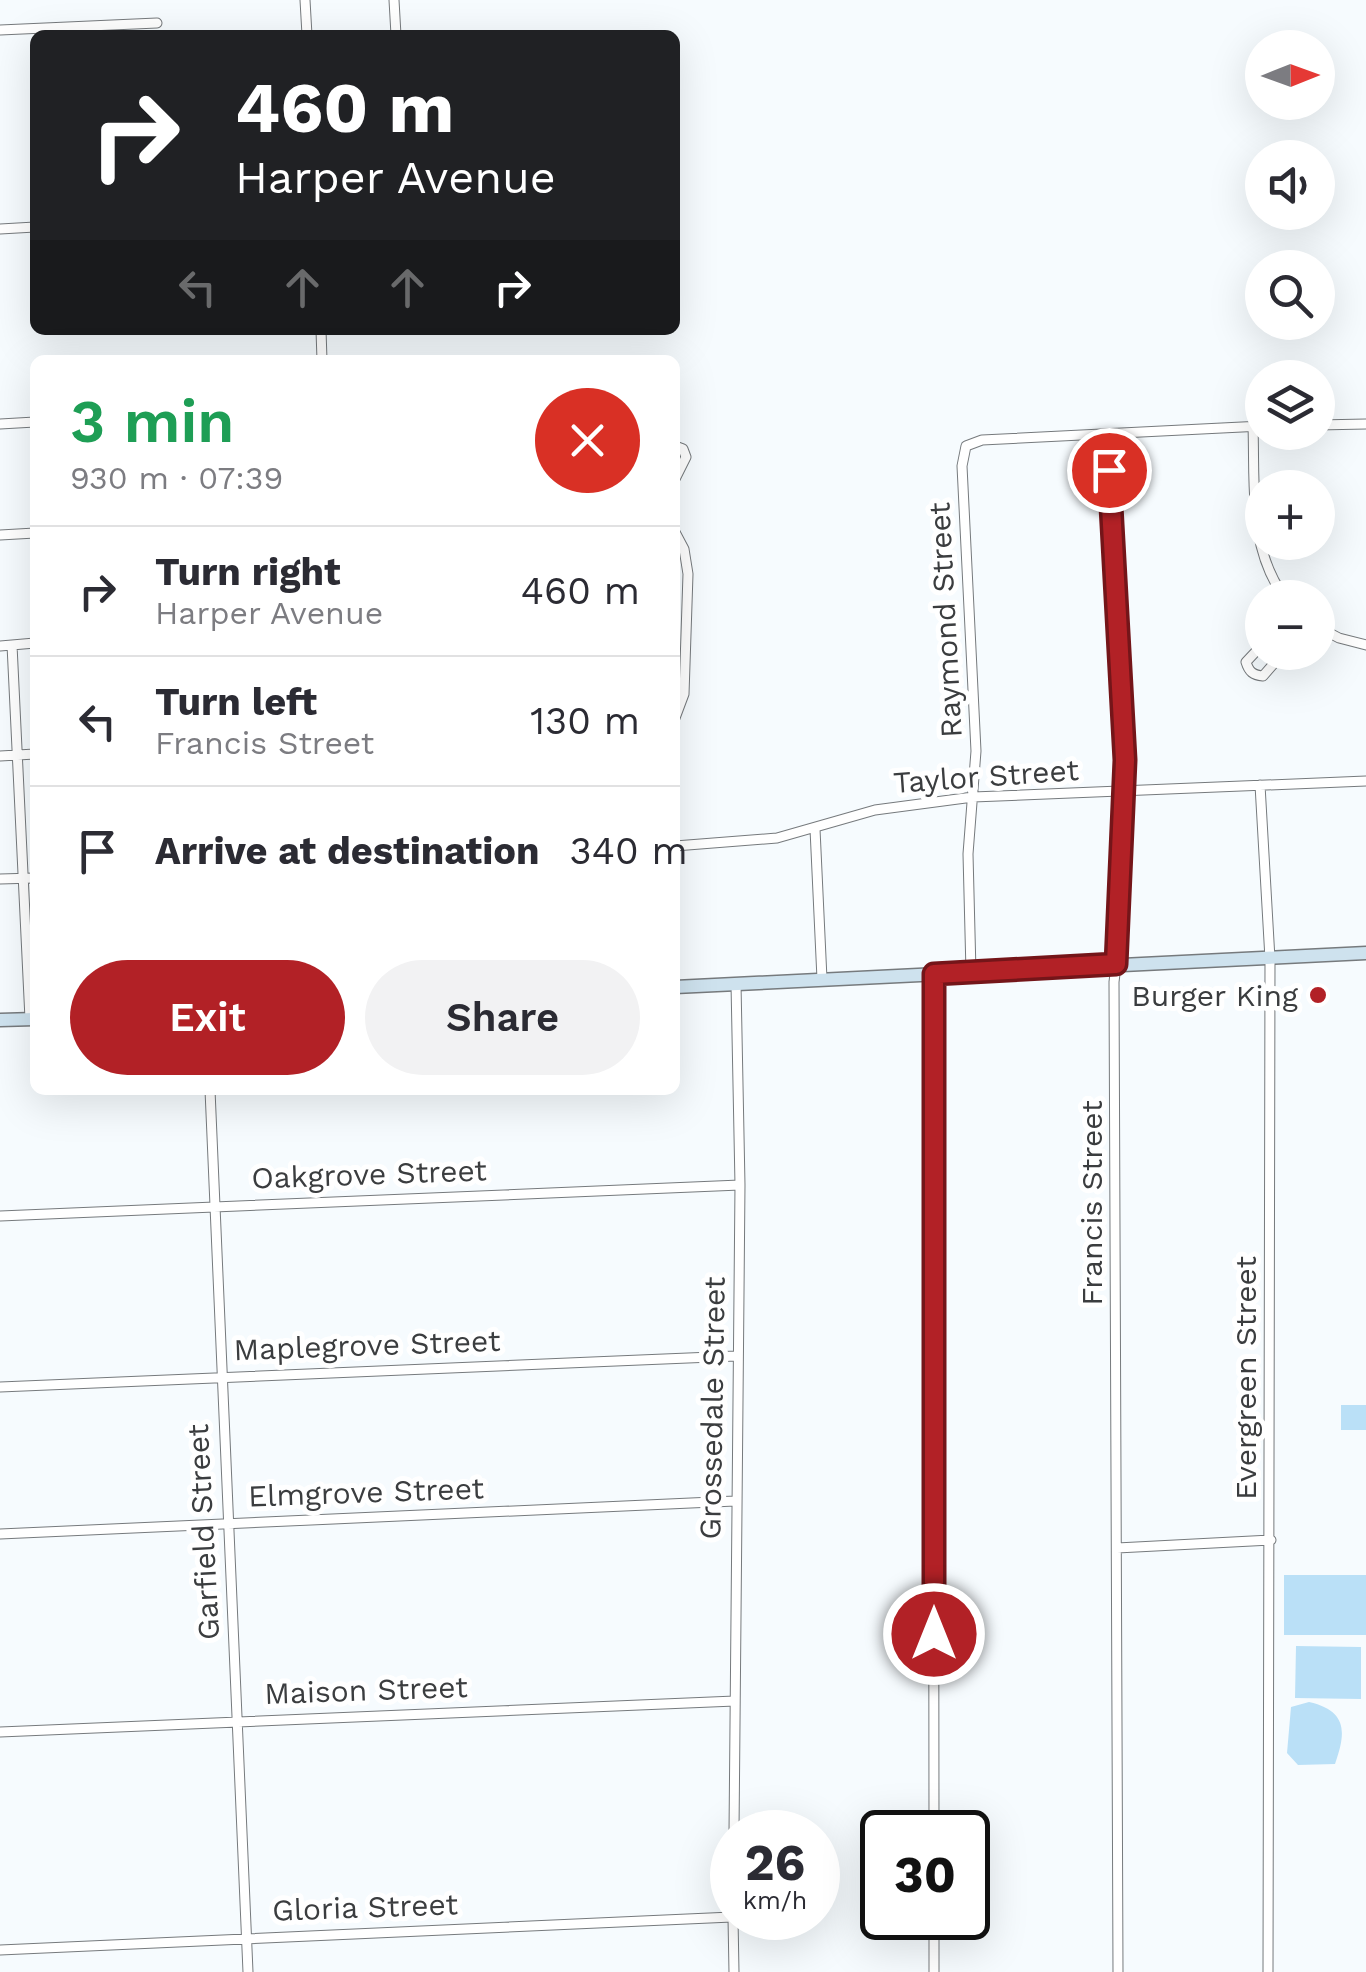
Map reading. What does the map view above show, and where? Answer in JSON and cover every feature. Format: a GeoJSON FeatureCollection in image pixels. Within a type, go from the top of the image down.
{"type":"FeatureCollection","features":[{"type":"Feature","properties":{"kind":"main road"},"geometry":{"type":"LineString","coordinates":[[680,986],[1366,953]]}},
{"type":"Feature","properties":{"kind":"main road"},"geometry":{"type":"LineString","coordinates":[[0,1020],[30,1019]]}},
{"type":"Feature","properties":{"kind":"street"},"geometry":{"type":"LineString","coordinates":[[306,0],[307,30]]}},
{"type":"Feature","properties":{"kind":"street"},"geometry":{"type":"LineString","coordinates":[[394,0],[396,30]]}},
{"type":"Feature","properties":{"kind":"street"},"geometry":{"type":"LineString","coordinates":[[0,30],[157,23]]}},
{"type":"Feature","properties":{"kind":"street"},"geometry":{"type":"LineString","coordinates":[[0,229],[30,227]]}},
{"type":"Feature","properties":{"kind":"street"},"geometry":{"type":"LineString","coordinates":[[0,424],[30,422]]}},
{"type":"Feature","properties":{"kind":"street"},"geometry":{"type":"LineString","coordinates":[[1335,425],[1366,424]]}},
{"type":"Feature","properties":{"kind":"street"},"geometry":{"type":"LineString","coordinates":[[1107,434],[1245,427]]}},
{"type":"Feature","properties":{"kind":"street","name":"Raymond Street"},"geometry":{"type":"LineString","coordinates":[[971,972],[968,854],[976,751],[962,466],[966,446],[982,440],[1107,434]]}},
{"type":"Feature","properties":{"kind":"street","name":"Francis Street"},"geometry":{"type":"LineString","coordinates":[[1107,434],[1125,791],[1116,964],[1118,1972]]}},
{"type":"Feature","properties":{"kind":"street"},"geometry":{"type":"LineString","coordinates":[[680,448],[686,457],[680,469]]}},
{"type":"Feature","properties":{"kind":"street"},"geometry":{"type":"LineString","coordinates":[[1258,450],[1260,545],[1275,580]]}},
{"type":"Feature","properties":{"kind":"street"},"geometry":{"type":"LineString","coordinates":[[0,535],[30,534]]}},
{"type":"Feature","properties":{"kind":"street"},"geometry":{"type":"LineString","coordinates":[[680,544],[687,561],[680,601],[684,694],[680,705]]}},
{"type":"Feature","properties":{"kind":"street"},"geometry":{"type":"LineString","coordinates":[[1335,636],[1366,645]]}},
{"type":"Feature","properties":{"kind":"street"},"geometry":{"type":"LineString","coordinates":[[6,646],[17,755],[30,988]]}},
{"type":"Feature","properties":{"kind":"street"},"geometry":{"type":"LineString","coordinates":[[0,756],[30,754]]}},
{"type":"Feature","properties":{"kind":"street","name":"Taylor Street"},"geometry":{"type":"LineString","coordinates":[[680,846],[748,842],[815,829],[875,810],[973,798],[1366,781]]}},
{"type":"Feature","properties":{"kind":"street","name":"Evergreen Street"},"geometry":{"type":"LineString","coordinates":[[1260,785],[1270,959],[1268,1972]]}},
{"type":"Feature","properties":{"kind":"street"},"geometry":{"type":"LineString","coordinates":[[815,829],[822,980]]}},
{"type":"Feature","properties":{"kind":"street"},"geometry":{"type":"LineString","coordinates":[[0,879],[30,878]]}},
{"type":"Feature","properties":{"kind":"street"},"geometry":{"type":"LineString","coordinates":[[934,974],[934,1810]]}},
{"type":"Feature","properties":{"kind":"street","name":"Grossedale Street"},"geometry":{"type":"LineString","coordinates":[[734,1810],[740,1185],[736,984]]}},
{"type":"Feature","properties":{"kind":"street","name":"Garfield Street"},"geometry":{"type":"LineString","coordinates":[[210,1095],[248,1972]]}},
{"type":"Feature","properties":{"kind":"street","name":"Oakgrove Street"},"geometry":{"type":"LineString","coordinates":[[0,1216],[740,1185]]}},
{"type":"Feature","properties":{"kind":"street","name":"Maplegrove Street"},"geometry":{"type":"LineString","coordinates":[[0,1387],[736,1356]]}},
{"type":"Feature","properties":{"kind":"street","name":"Elmgrove Street"},"geometry":{"type":"LineString","coordinates":[[0,1534],[735,1500]]}},
{"type":"Feature","properties":{"kind":"street"},"geometry":{"type":"LineString","coordinates":[[1117,1548],[1271,1540]]}},
{"type":"Feature","properties":{"kind":"street","name":"Maison Street"},"geometry":{"type":"LineString","coordinates":[[0,1732],[735,1701]]}},
{"type":"Feature","properties":{"kind":"street","name":"Gloria Street"},"geometry":{"type":"LineString","coordinates":[[0,1950],[710,1918]]}},
{"type":"Feature","properties":{"kind":"street"},"geometry":{"type":"LineString","coordinates":[[733,1940],[734,1972]]}},
{"type":"Feature","properties":{"kind":"street"},"geometry":{"type":"LineString","coordinates":[[934,1940],[934,1972]]}},
{"type":"Feature","properties":{"kind":"shaded area"},"geometry":{"type":"Polygon","coordinates":[[[1341,1405],[1366,1405],[1366,1430],[1341,1430],[1341,1405]]]}},
{"type":"Feature","properties":{"kind":"shaded area"},"geometry":{"type":"Polygon","coordinates":[[[1284,1575],[1366,1575],[1366,1635],[1284,1635],[1284,1575]]]}},
{"type":"Feature","properties":{"kind":"shaded area"},"geometry":{"type":"Polygon","coordinates":[[[1296,1646],[1361,1647],[1361,1699],[1295,1698],[1296,1646]]]}},
{"type":"Feature","properties":{"kind":"shaded area"},"geometry":{"type":"Polygon","coordinates":[[[1309,1702],[1331,1711],[1341,1725],[1335,1764],[1298,1765],[1287,1753],[1291,1707],[1309,1702]]]}},
{"type":"Feature","properties":{"kind":"place","name":"Burger King"},"geometry":{"type":"Point","coordinates":[1318,995]}},
{"type":"Feature","properties":{"kind":"route"},"geometry":{"type":"LineString","coordinates":[[934,1634],[934,974],[1116,964],[1125,760],[1109,470]]}}]}
